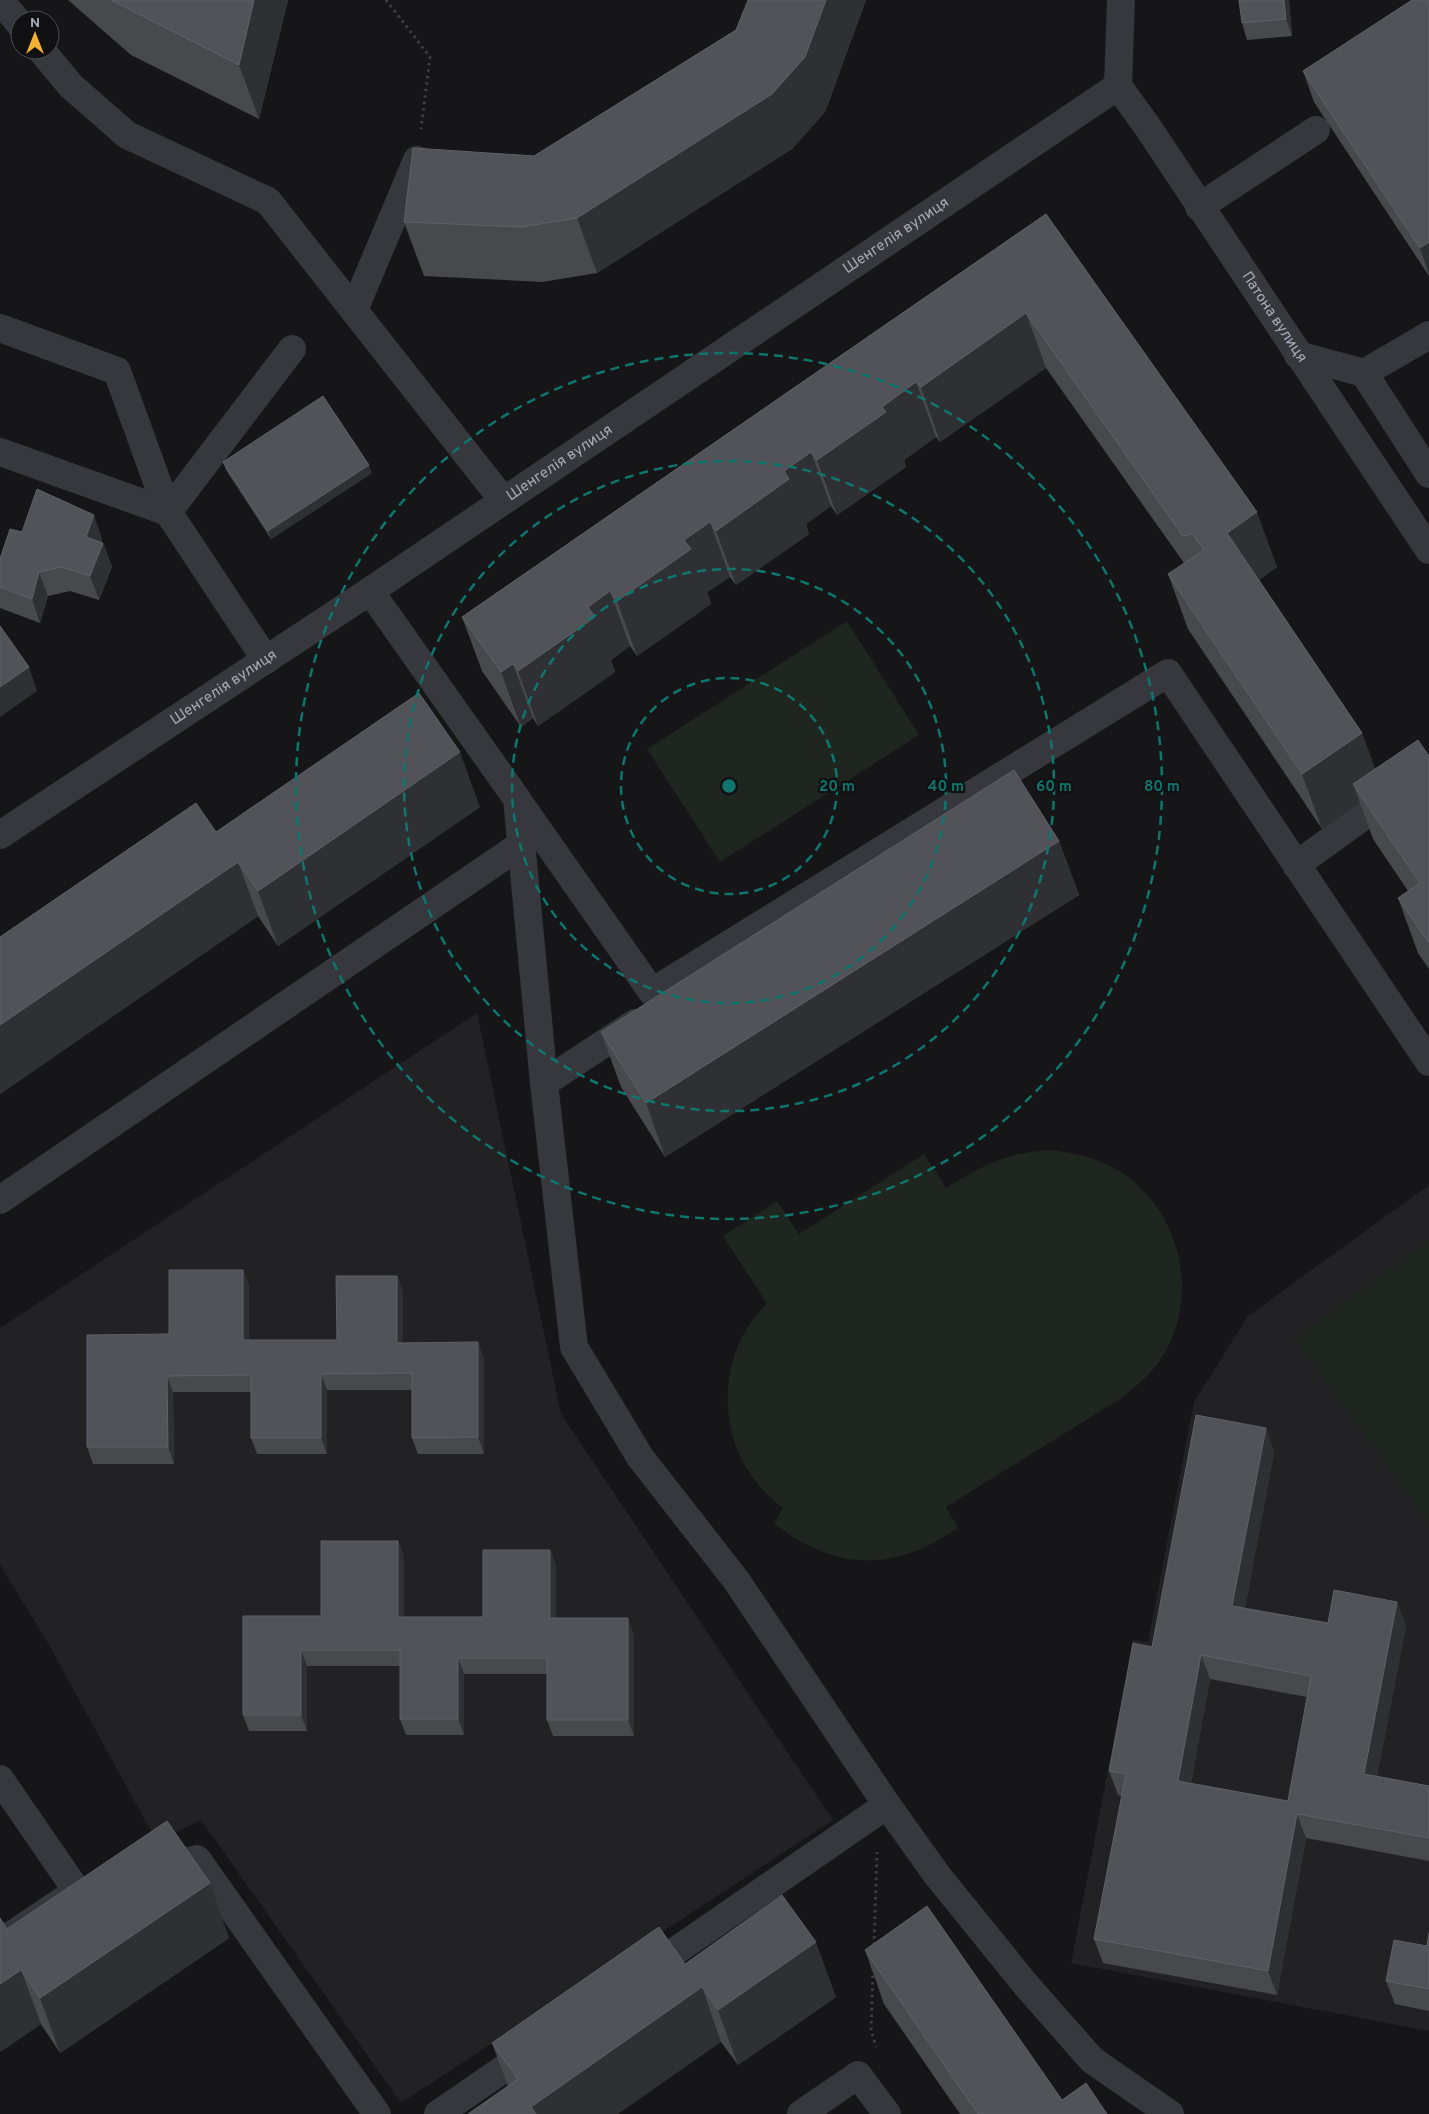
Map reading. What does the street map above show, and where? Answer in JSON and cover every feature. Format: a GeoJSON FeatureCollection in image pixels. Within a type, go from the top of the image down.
{"type":"FeatureCollection","features":[{"type":"Feature","properties":{"kind":"street"},"geometry":{"type":"LineString","coordinates":[[1118,86],[1120,0]]}},
{"type":"Feature","properties":{"kind":"street"},"geometry":{"type":"LineString","coordinates":[[0,1],[10,12]]}},
{"type":"Feature","properties":{"kind":"street"},"geometry":{"type":"LineString","coordinates":[[49,60],[71,86],[126,135],[268,201],[503,500]]}},
{"type":"Feature","properties":{"kind":"street","name":"Патона вулиця"},"geometry":{"type":"LineString","coordinates":[[1118,86],[1147,126],[1429,550]]}},
{"type":"Feature","properties":{"kind":"street","name":"Шенгелія вулиця"},"geometry":{"type":"LineString","coordinates":[[0,835],[370,591],[1118,86]]}},
{"type":"Feature","properties":{"kind":"street"},"geometry":{"type":"LineString","coordinates":[[1199,206],[1316,130]]}},
{"type":"Feature","properties":{"kind":"street"},"geometry":{"type":"LineString","coordinates":[[354,310],[417,160]]}},
{"type":"Feature","properties":{"kind":"street"},"geometry":{"type":"LineString","coordinates":[[0,328],[117,371],[168,512],[266,660]]}},
{"type":"Feature","properties":{"kind":"street"},"geometry":{"type":"LineString","coordinates":[[1364,373],[1429,335]]}},
{"type":"Feature","properties":{"kind":"street"},"geometry":{"type":"LineString","coordinates":[[168,512],[292,349]]}},
{"type":"Feature","properties":{"kind":"street"},"geometry":{"type":"LineString","coordinates":[[1298,355],[1364,373],[1429,474]]}},
{"type":"Feature","properties":{"kind":"street"},"geometry":{"type":"LineString","coordinates":[[0,452],[168,512]]}},
{"type":"Feature","properties":{"kind":"street"},"geometry":{"type":"LineString","coordinates":[[370,591],[652,992],[1168,673]]}},
{"type":"Feature","properties":{"kind":"street"},"geometry":{"type":"LineString","coordinates":[[1168,673],[1429,1062]]}},
{"type":"Feature","properties":{"kind":"street"},"geometry":{"type":"LineString","coordinates":[[544,1083],[1168,673]]}},
{"type":"Feature","properties":{"kind":"street"},"geometry":{"type":"LineString","coordinates":[[1296,865],[1429,768]]}},
{"type":"Feature","properties":{"kind":"street"},"geometry":{"type":"LineString","coordinates":[[517,799],[544,1083],[574,1347],[640,1457],[736,1580],[883,1808],[1026,1985],[1092,2060],[1170,2114]]}},
{"type":"Feature","properties":{"kind":"street"},"geometry":{"type":"LineString","coordinates":[[0,1200],[522,844]]}},
{"type":"Feature","properties":{"kind":"street"},"geometry":{"type":"LineString","coordinates":[[0,1779],[77,1891]]}},
{"type":"Feature","properties":{"kind":"street"},"geometry":{"type":"LineString","coordinates":[[626,1985],[883,1808]]}},
{"type":"Feature","properties":{"kind":"street"},"geometry":{"type":"LineString","coordinates":[[132,1876],[198,1859],[377,2114]]}},
{"type":"Feature","properties":{"kind":"street"},"geometry":{"type":"LineString","coordinates":[[0,1943],[77,1891],[105,1883]]}},
{"type":"Feature","properties":{"kind":"street"},"geometry":{"type":"LineString","coordinates":[[438,2114],[552,2036]]}},
{"type":"Feature","properties":{"kind":"street"},"geometry":{"type":"LineString","coordinates":[[801,2114],[858,2075],[887,2114]]}},
{"type":"Feature","properties":{"kind":"path"},"geometry":{"type":"LineString","coordinates":[[386,0],[430,57],[417,160]]}},
{"type":"Feature","properties":{"kind":"path"},"geometry":{"type":"LineString","coordinates":[[874,1950],[883,1808]]}},
{"type":"Feature","properties":{"kind":"path"},"geometry":{"type":"LineString","coordinates":[[874,1960],[871,2030],[878,2056]]}},
{"type":"Feature","properties":{"kind":"shaded area"},"geometry":{"type":"Polygon","coordinates":[[[847,621],[919,735],[720,862],[647,749],[847,621]]]}},
{"type":"Feature","properties":{"kind":"shaded area"},"geometry":{"type":"Polygon","coordinates":[[[477,1013],[561,1414],[833,1820],[401,2103],[201,1820],[157,1842],[48,1643],[0,1565],[0,1328],[477,1013]]]}},
{"type":"Feature","properties":{"kind":"shaded area"},"geometry":{"type":"Polygon","coordinates":[[[1050,1150],[1088,1158],[1116,1169],[1144,1192],[1161,1213],[1172,1236],[1180,1262],[1182,1288],[1179,1314],[1171,1339],[1158,1363],[1145,1378],[1120,1399],[946,1507],[958,1528],[935,1542],[911,1553],[888,1559],[865,1560],[842,1558],[820,1551],[797,1539],[774,1523],[783,1508],[764,1492],[753,1477],[739,1455],[733,1436],[729,1416],[729,1376],[741,1338],[752,1321],[767,1304],[723,1236],[777,1201],[799,1234],[924,1154],[946,1188],[983,1167],[1007,1157],[1050,1150]]]}},
{"type":"Feature","properties":{"kind":"shaded area"},"geometry":{"type":"Polygon","coordinates":[[[1429,1185],[1429,2031],[1071,1963],[1133,1640],[1148,1642],[1194,1402],[1248,1316],[1429,1185]]]}},
{"type":"Feature","properties":{"kind":"shaded area"},"geometry":{"type":"Polygon","coordinates":[[[1429,1240],[1429,1524],[1294,1339],[1429,1240]]]}},
{"type":"Feature","properties":{"kind":"building"},"geometry":{"type":"Polygon","coordinates":[[[111,0],[254,0],[239,65],[111,0]]]}},
{"type":"Feature","properties":{"kind":"building"},"geometry":{"type":"Polygon","coordinates":[[[748,0],[826,0],[805,57],[772,94],[577,218],[522,227],[404,222],[413,148],[534,156],[736,30],[748,0]]]}},
{"type":"Feature","properties":{"kind":"building"},"geometry":{"type":"Polygon","coordinates":[[[1239,0],[1284,0],[1286,19],[1242,23],[1239,0]]]}},
{"type":"Feature","properties":{"kind":"building"},"geometry":{"type":"Polygon","coordinates":[[[1412,0],[1429,0],[1429,242],[1420,248],[1303,71],[1412,0]]]}},
{"type":"Feature","properties":{"kind":"building"},"geometry":{"type":"Polygon","coordinates":[[[1046,214],[1257,512],[1227,533],[1362,733],[1302,774],[1168,574],[1204,550],[1192,534],[1183,536],[1026,313],[921,387],[916,382],[882,407],[886,412],[817,460],[811,452],[784,471],[789,479],[716,531],[710,522],[684,540],[691,549],[617,601],[610,591],[588,607],[595,617],[518,671],[513,664],[501,672],[462,617],[1046,214]]]}},
{"type":"Feature","properties":{"kind":"building"},"geometry":{"type":"Polygon","coordinates":[[[323,396],[369,465],[268,531],[223,462],[323,396]]]}},
{"type":"Feature","properties":{"kind":"building"},"geometry":{"type":"Polygon","coordinates":[[[37,489],[94,515],[86,537],[103,543],[90,576],[61,567],[39,572],[32,599],[0,587],[0,559],[10,529],[22,532],[37,489]]]}},
{"type":"Feature","properties":{"kind":"building"},"geometry":{"type":"Polygon","coordinates":[[[0,626],[29,667],[0,687],[0,626]]]}},
{"type":"Feature","properties":{"kind":"building"},"geometry":{"type":"Polygon","coordinates":[[[419,693],[460,752],[258,891],[238,862],[0,1025],[0,937],[196,803],[216,832],[419,693]]]}},
{"type":"Feature","properties":{"kind":"building"},"geometry":{"type":"Polygon","coordinates":[[[1418,740],[1429,756],[1429,943],[1398,898],[1420,883],[1353,784],[1418,740]]]}},
{"type":"Feature","properties":{"kind":"building"},"geometry":{"type":"Polygon","coordinates":[[[1014,770],[1059,841],[646,1103],[601,1032],[1014,770]]]}},
{"type":"Feature","properties":{"kind":"building"},"geometry":{"type":"Polygon","coordinates":[[[169,1270],[243,1270],[243,1340],[337,1340],[336,1276],[397,1276],[397,1343],[478,1342],[478,1437],[412,1438],[412,1373],[321,1374],[321,1438],[251,1438],[251,1375],[167,1376],[168,1447],[87,1447],[87,1335],[169,1334],[169,1270]]]}},
{"type":"Feature","properties":{"kind":"building"},"geometry":{"type":"Polygon","coordinates":[[[1196,1415],[1266,1428],[1232,1606],[1328,1623],[1334,1590],[1397,1602],[1364,1774],[1429,1786],[1429,1838],[1297,1814],[1268,1971],[1094,1939],[1126,1774],[1109,1771],[1133,1643],[1152,1647],[1196,1415]],[[1201,1655],[1178,1781],[1288,1801],[1311,1676],[1201,1655]]]}},
{"type":"Feature","properties":{"kind":"building"},"geometry":{"type":"Polygon","coordinates":[[[321,1541],[398,1541],[398,1617],[483,1617],[483,1550],[550,1550],[550,1618],[628,1618],[628,1720],[547,1720],[547,1658],[458,1658],[458,1719],[400,1719],[400,1650],[301,1650],[301,1715],[243,1715],[243,1616],[321,1616],[321,1541]]]}},
{"type":"Feature","properties":{"kind":"building"},"geometry":{"type":"Polygon","coordinates":[[[167,1821],[210,1883],[40,1998],[21,1970],[0,1984],[0,1918],[7,1929],[167,1821]]]}},
{"type":"Feature","properties":{"kind":"building"},"geometry":{"type":"Polygon","coordinates":[[[782,1895],[816,1942],[718,2010],[702,1987],[531,2107],[536,2114],[468,2114],[518,2079],[492,2043],[659,1927],[685,1964],[782,1895]]]}},
{"type":"Feature","properties":{"kind":"building"},"geometry":{"type":"Polygon","coordinates":[[[927,1906],[1062,2100],[1086,2083],[1107,2114],[978,2114],[865,1950],[927,1906]]]}},
{"type":"Feature","properties":{"kind":"building"},"geometry":{"type":"Polygon","coordinates":[[[1429,1933],[1429,1989],[1386,1981],[1394,1940],[1427,1946],[1429,1933]]]}}]}
